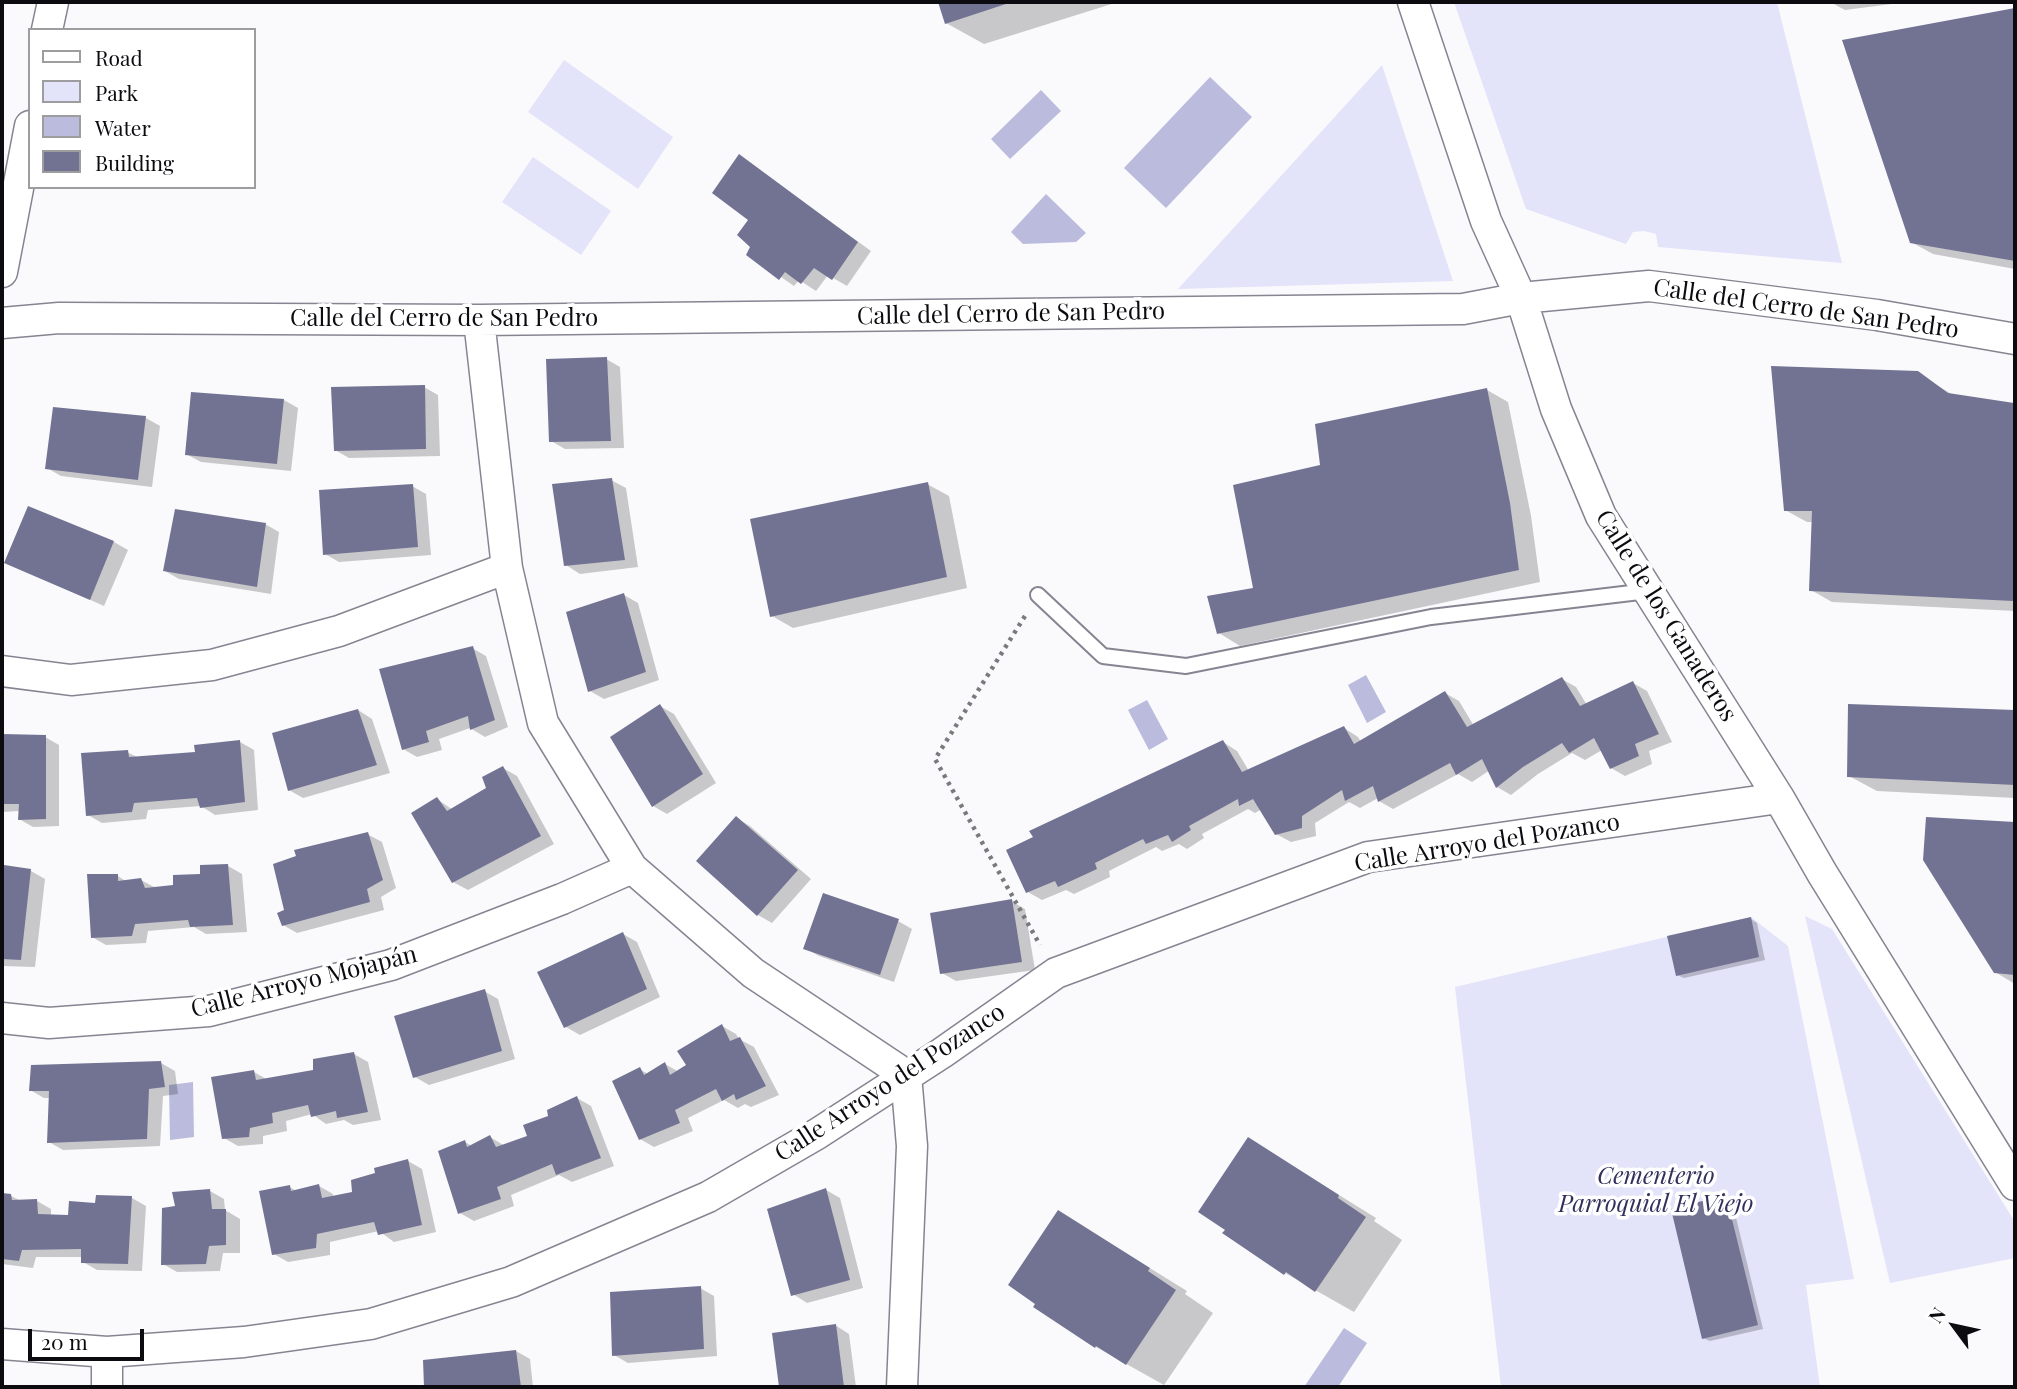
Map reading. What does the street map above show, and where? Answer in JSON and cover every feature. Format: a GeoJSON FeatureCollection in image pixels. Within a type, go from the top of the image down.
{"type":"FeatureCollection","features":[{"type":"Feature","properties":{"kind":"street"},"geometry":{"type":"LineString","coordinates":[[47,28],[53,2]]}},
{"type":"Feature","properties":{"kind":"street","name":"Calle de los Ganaderos"},"geometry":{"type":"LineString","coordinates":[[1413,2],[1486,220],[1521,298],[1556,409],[1601,516],[1779,798],[1822,873],[2015,1185]]}},
{"type":"Feature","properties":{"kind":"street"},"geometry":{"type":"LineString","coordinates":[[2,272],[28,136]]}},
{"type":"Feature","properties":{"kind":"street","name":"Calle del Cerro de San Pedro"},"geometry":{"type":"LineString","coordinates":[[2,323],[59,318],[479,320],[1463,309],[1521,298],[1649,286],[1877,316],[2015,339]]}},
{"type":"Feature","properties":{"kind":"street"},"geometry":{"type":"LineString","coordinates":[[479,320],[507,568],[544,723],[632,868],[753,973],[906,1075],[912,1146],[902,1387]]}},
{"type":"Feature","properties":{"kind":"street"},"geometry":{"type":"LineString","coordinates":[[2,671],[71,680],[212,665],[339,631],[507,568]]}},
{"type":"Feature","properties":{"kind":"street","name":"Calle Arroyo del Pozanco"},"geometry":{"type":"LineString","coordinates":[[2,1344],[107,1352],[244,1342],[371,1324],[511,1282],[708,1196],[817,1134],[1056,973],[1368,858],[1779,798]]}},
{"type":"Feature","properties":{"kind":"street","name":"Calle Arroyo Mojapán"},"geometry":{"type":"LineString","coordinates":[[2,1018],[49,1023],[209,1011],[391,965],[562,899],[632,868]]}},
{"type":"Feature","properties":{"kind":"street"},"geometry":{"type":"LineString","coordinates":[[107,1352],[107,1387]]}},
{"type":"Feature","properties":{"kind":"lane"},"geometry":{"type":"LineString","coordinates":[[1038,595],[1103,656],[1186,666],[1430,617],[1648,590]]}},
{"type":"Feature","properties":{"kind":"path"},"geometry":{"type":"LineString","coordinates":[[1038,595],[935,759],[1056,973]]}},
{"type":"Feature","properties":{"kind":"green space"},"geometry":{"type":"Polygon","coordinates":[[[1454,2],[1777,2],[1842,263],[1658,247],[1656,234],[1644,231],[1633,232],[1626,244],[1526,209],[1454,2]]]}},
{"type":"Feature","properties":{"kind":"green space"},"geometry":{"type":"Polygon","coordinates":[[[564,60],[673,137],[638,189],[528,112],[564,60]]]}},
{"type":"Feature","properties":{"kind":"green space"},"geometry":{"type":"Polygon","coordinates":[[[1382,65],[1453,281],[1178,289],[1382,65]]]}},
{"type":"Feature","properties":{"kind":"green space"},"geometry":{"type":"Polygon","coordinates":[[[533,157],[611,211],[581,255],[502,202],[533,157]]]}},
{"type":"Feature","properties":{"kind":"green space"},"geometry":{"type":"Polygon","coordinates":[[[1805,916],[1832,929],[2015,1222],[2015,1258],[1890,1283],[1805,916]]]}},
{"type":"Feature","properties":{"kind":"green space","name":"Cementerio Parroquial El Viejo"},"geometry":{"type":"Polygon","coordinates":[[[1751,917],[1788,946],[1854,1279],[1806,1285],[1820,1387],[1501,1387],[1455,987],[1751,917]]]}},
{"type":"Feature","properties":{"kind":"water"},"geometry":{"type":"Polygon","coordinates":[[[1210,77],[1252,117],[1166,208],[1124,168],[1210,77]]]}},
{"type":"Feature","properties":{"kind":"water"},"geometry":{"type":"Polygon","coordinates":[[[1041,90],[1061,111],[1010,159],[991,139],[1041,90]]]}},
{"type":"Feature","properties":{"kind":"water"},"geometry":{"type":"Polygon","coordinates":[[[1046,194],[1086,233],[1076,242],[1023,244],[1011,232],[1046,194]]]}},
{"type":"Feature","properties":{"kind":"water"},"geometry":{"type":"Polygon","coordinates":[[[1366,675],[1386,712],[1367,723],[1348,685],[1366,675]]]}},
{"type":"Feature","properties":{"kind":"water"},"geometry":{"type":"Polygon","coordinates":[[[1147,700],[1168,739],[1149,750],[1128,710],[1147,700]]]}},
{"type":"Feature","properties":{"kind":"water"},"geometry":{"type":"Polygon","coordinates":[[[193,1082],[194,1137],[170,1140],[169,1085],[193,1082]]]}},
{"type":"Feature","properties":{"kind":"water"},"geometry":{"type":"Polygon","coordinates":[[[1344,1328],[1367,1343],[1338,1387],[1304,1387],[1344,1328]]]}},
{"type":"Feature","properties":{"kind":"building"},"geometry":{"type":"Polygon","coordinates":[[[938,2],[1012,2],[945,24],[938,2]]]}},
{"type":"Feature","properties":{"kind":"building"},"geometry":{"type":"Polygon","coordinates":[[[2015,8],[2015,261],[1910,243],[1842,40],[2015,8]]]}},
{"type":"Feature","properties":{"kind":"building"},"geometry":{"type":"Polygon","coordinates":[[[739,154],[858,242],[832,280],[814,268],[801,284],[785,272],[779,280],[746,255],[750,247],[737,235],[748,220],[712,193],[739,154]]]}},
{"type":"Feature","properties":{"kind":"building"},"geometry":{"type":"Polygon","coordinates":[[[607,357],[611,441],[549,442],[546,359],[607,357]]]}},
{"type":"Feature","properties":{"kind":"building"},"geometry":{"type":"Polygon","coordinates":[[[1771,366],[1918,371],[1948,393],[2014,403],[2013,601],[1809,591],[1812,511],[1784,511],[1771,366]]]}},
{"type":"Feature","properties":{"kind":"building"},"geometry":{"type":"Polygon","coordinates":[[[425,385],[426,449],[334,451],[331,387],[425,385]]]}},
{"type":"Feature","properties":{"kind":"building"},"geometry":{"type":"Polygon","coordinates":[[[1487,388],[1510,503],[1519,570],[1217,634],[1207,596],[1253,588],[1233,485],[1320,465],[1315,424],[1487,388]]]}},
{"type":"Feature","properties":{"kind":"building"},"geometry":{"type":"Polygon","coordinates":[[[191,392],[284,399],[277,464],[185,455],[191,392]]]}},
{"type":"Feature","properties":{"kind":"building"},"geometry":{"type":"Polygon","coordinates":[[[53,407],[146,416],[138,480],[45,469],[53,407]]]}},
{"type":"Feature","properties":{"kind":"building"},"geometry":{"type":"Polygon","coordinates":[[[612,478],[625,560],[564,566],[552,484],[612,478]]]}},
{"type":"Feature","properties":{"kind":"building"},"geometry":{"type":"Polygon","coordinates":[[[928,482],[947,577],[770,617],[750,519],[928,482]]]}},
{"type":"Feature","properties":{"kind":"building"},"geometry":{"type":"Polygon","coordinates":[[[413,484],[418,547],[323,555],[319,490],[413,484]]]}},
{"type":"Feature","properties":{"kind":"building"},"geometry":{"type":"Polygon","coordinates":[[[28,506],[114,541],[90,600],[4,563],[28,506]]]}},
{"type":"Feature","properties":{"kind":"building"},"geometry":{"type":"Polygon","coordinates":[[[175,509],[266,523],[257,587],[163,571],[175,509]]]}},
{"type":"Feature","properties":{"kind":"building"},"geometry":{"type":"Polygon","coordinates":[[[624,593],[646,672],[588,692],[566,612],[624,593]]]}},
{"type":"Feature","properties":{"kind":"building"},"geometry":{"type":"Polygon","coordinates":[[[473,646],[495,720],[470,730],[468,716],[426,731],[429,742],[402,750],[379,669],[473,646]]]}},
{"type":"Feature","properties":{"kind":"building"},"geometry":{"type":"Polygon","coordinates":[[[1562,677],[1580,706],[1633,681],[1659,734],[1635,744],[1639,756],[1610,769],[1594,738],[1569,753],[1562,743],[1523,767],[1496,788],[1482,759],[1456,775],[1450,763],[1378,802],[1373,786],[1345,801],[1342,790],[1302,816],[1302,828],[1275,835],[1253,799],[1239,806],[1238,799],[1189,826],[1191,830],[1172,842],[1168,835],[1146,844],[1143,839],[1095,863],[1097,869],[1058,887],[1055,881],[1026,893],[1006,850],[1033,837],[1029,831],[1223,740],[1242,772],[1344,726],[1354,744],[1445,691],[1467,727],[1562,677]]]}},
{"type":"Feature","properties":{"kind":"building"},"geometry":{"type":"Polygon","coordinates":[[[660,704],[703,774],[652,807],[610,737],[660,704]]]}},
{"type":"Feature","properties":{"kind":"building"},"geometry":{"type":"Polygon","coordinates":[[[1848,704],[2015,710],[2015,785],[1847,777],[1848,704]]]}},
{"type":"Feature","properties":{"kind":"building"},"geometry":{"type":"Polygon","coordinates":[[[358,709],[377,765],[288,791],[272,733],[358,709]]]}},
{"type":"Feature","properties":{"kind":"building"},"geometry":{"type":"Polygon","coordinates":[[[2,734],[46,735],[46,819],[18,820],[19,804],[2,804],[2,734]]]}},
{"type":"Feature","properties":{"kind":"building"},"geometry":{"type":"Polygon","coordinates":[[[240,740],[245,802],[200,808],[197,798],[134,803],[132,812],[86,816],[81,753],[128,750],[129,757],[195,752],[194,745],[240,740]]]}},
{"type":"Feature","properties":{"kind":"building"},"geometry":{"type":"Polygon","coordinates":[[[503,766],[541,836],[452,883],[411,813],[437,797],[447,811],[486,788],[482,777],[503,766]]]}},
{"type":"Feature","properties":{"kind":"building"},"geometry":{"type":"Polygon","coordinates":[[[736,816],[798,870],[757,916],[696,861],[736,816]]]}},
{"type":"Feature","properties":{"kind":"building"},"geometry":{"type":"Polygon","coordinates":[[[1926,817],[2015,822],[2015,975],[1994,973],[1923,860],[1926,817]]]}},
{"type":"Feature","properties":{"kind":"building"},"geometry":{"type":"Polygon","coordinates":[[[368,832],[383,880],[367,889],[370,902],[282,926],[277,913],[284,910],[273,864],[296,856],[294,850],[368,832]]]}},
{"type":"Feature","properties":{"kind":"building"},"geometry":{"type":"Polygon","coordinates":[[[228,864],[233,925],[190,927],[188,920],[135,924],[132,936],[91,938],[87,874],[118,874],[118,881],[141,878],[145,888],[173,885],[173,875],[200,874],[200,865],[228,864]]]}},
{"type":"Feature","properties":{"kind":"building"},"geometry":{"type":"Polygon","coordinates":[[[4,865],[31,869],[21,960],[2,959],[4,865]]]}},
{"type":"Feature","properties":{"kind":"building"},"geometry":{"type":"Polygon","coordinates":[[[823,893],[899,919],[880,975],[803,949],[823,893]]]}},
{"type":"Feature","properties":{"kind":"building"},"geometry":{"type":"Polygon","coordinates":[[[1012,899],[1022,962],[940,974],[930,913],[1012,899]]]}},
{"type":"Feature","properties":{"kind":"building"},"geometry":{"type":"Polygon","coordinates":[[[1751,917],[1759,957],[1676,976],[1667,936],[1751,917]]]}},
{"type":"Feature","properties":{"kind":"building"},"geometry":{"type":"Polygon","coordinates":[[[623,932],[647,989],[564,1028],[537,972],[623,932]]]}},
{"type":"Feature","properties":{"kind":"building"},"geometry":{"type":"Polygon","coordinates":[[[485,989],[502,1051],[413,1078],[394,1016],[485,989]]]}},
{"type":"Feature","properties":{"kind":"building"},"geometry":{"type":"Polygon","coordinates":[[[722,1024],[730,1041],[740,1037],[766,1086],[736,1100],[734,1094],[722,1101],[716,1089],[675,1110],[680,1123],[639,1140],[612,1081],[640,1067],[644,1075],[665,1062],[670,1075],[686,1065],[677,1051],[722,1024]]]}},
{"type":"Feature","properties":{"kind":"building"},"geometry":{"type":"Polygon","coordinates":[[[354,1052],[368,1112],[337,1118],[336,1111],[311,1117],[308,1105],[272,1113],[273,1123],[250,1128],[249,1137],[222,1139],[211,1077],[254,1070],[256,1080],[313,1070],[313,1059],[354,1052]]]}},
{"type":"Feature","properties":{"kind":"building"},"geometry":{"type":"Polygon","coordinates":[[[161,1061],[165,1087],[149,1089],[147,1139],[47,1143],[49,1091],[29,1091],[31,1065],[161,1061]]]}},
{"type":"Feature","properties":{"kind":"building"},"geometry":{"type":"Polygon","coordinates":[[[577,1096],[601,1158],[556,1175],[552,1164],[497,1187],[501,1199],[458,1214],[438,1151],[465,1140],[467,1147],[490,1135],[496,1147],[527,1136],[523,1125],[548,1116],[547,1110],[577,1096]]]}},
{"type":"Feature","properties":{"kind":"building"},"geometry":{"type":"Polygon","coordinates":[[[1248,1137],[1339,1195],[1338,1198],[1366,1217],[1315,1292],[1286,1272],[1284,1275],[1222,1233],[1225,1230],[1198,1212],[1248,1137]]]}},
{"type":"Feature","properties":{"kind":"building"},"geometry":{"type":"Polygon","coordinates":[[[408,1159],[422,1225],[378,1235],[374,1222],[317,1234],[316,1248],[272,1255],[259,1191],[290,1185],[291,1191],[319,1184],[322,1198],[352,1192],[351,1180],[375,1173],[374,1168],[408,1159]]]}},
{"type":"Feature","properties":{"kind":"building"},"geometry":{"type":"Polygon","coordinates":[[[826,1188],[850,1280],[791,1296],[767,1209],[826,1188]]]}},
{"type":"Feature","properties":{"kind":"building"},"geometry":{"type":"Polygon","coordinates":[[[210,1189],[212,1209],[226,1209],[226,1245],[209,1246],[206,1264],[161,1265],[162,1208],[175,1206],[172,1192],[210,1189]]]}},
{"type":"Feature","properties":{"kind":"building"},"geometry":{"type":"Polygon","coordinates":[[[2,1193],[11,1194],[12,1200],[37,1199],[38,1214],[68,1215],[69,1201],[95,1203],[96,1195],[132,1196],[128,1264],[81,1263],[81,1249],[22,1250],[19,1261],[2,1259],[2,1193]]]}},
{"type":"Feature","properties":{"kind":"building"},"geometry":{"type":"Polygon","coordinates":[[[1726,1195],[1758,1325],[1702,1339],[1671,1209],[1726,1195]]]}},
{"type":"Feature","properties":{"kind":"building"},"geometry":{"type":"Polygon","coordinates":[[[1058,1210],[1150,1268],[1148,1271],[1176,1290],[1126,1365],[1033,1307],[1035,1304],[1008,1285],[1058,1210]]]}},
{"type":"Feature","properties":{"kind":"building"},"geometry":{"type":"Polygon","coordinates":[[[701,1286],[704,1349],[612,1356],[610,1292],[701,1286]]]}},
{"type":"Feature","properties":{"kind":"building"},"geometry":{"type":"Polygon","coordinates":[[[836,1324],[844,1387],[779,1387],[772,1333],[836,1324]]]}},
{"type":"Feature","properties":{"kind":"building"},"geometry":{"type":"Polygon","coordinates":[[[516,1350],[521,1387],[424,1387],[423,1360],[516,1350]]]}}]}
